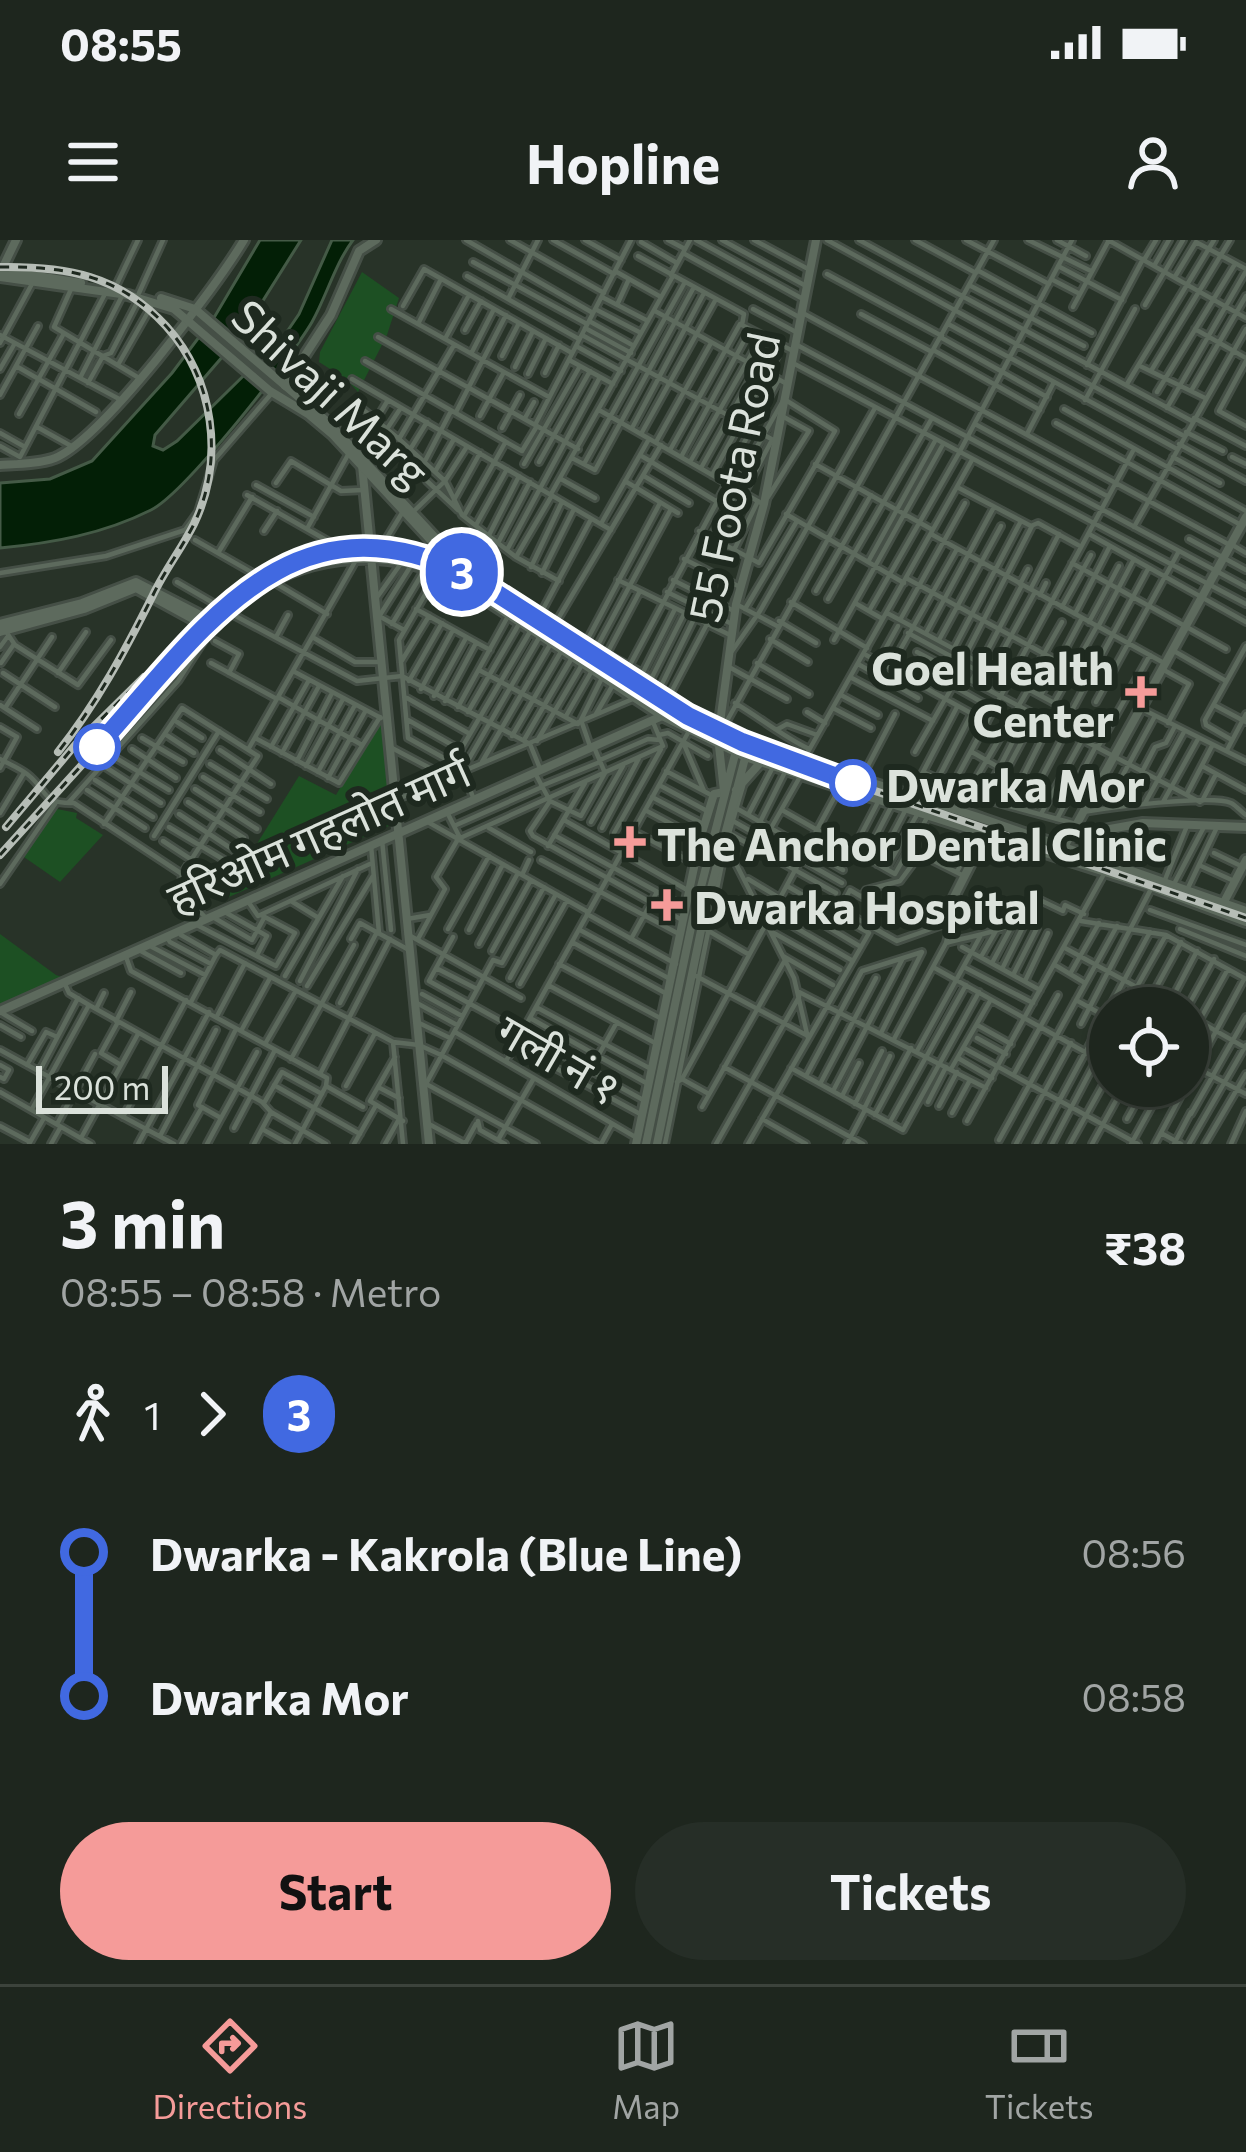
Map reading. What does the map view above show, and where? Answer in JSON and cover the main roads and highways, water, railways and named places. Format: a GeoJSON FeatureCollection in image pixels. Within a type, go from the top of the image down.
{"type":"FeatureCollection","features":[{"type":"Feature","properties":{"kind":"railway"},"geometry":{"type":"LineString","coordinates":[[0,267],[69,272],[130,295],[182,347],[195,370],[210,420],[209,473],[194,524],[110,676],[58,752]]}},
{"type":"Feature","properties":{"kind":"railway"},"geometry":{"type":"LineString","coordinates":[[0,855],[219,614],[248,592],[307,562],[368,552],[433,564],[467,578],[669,709],[741,745],[1246,918]]}},
{"type":"Feature","properties":{"kind":"railway"},"geometry":{"type":"LineString","coordinates":[[6,827],[76,744],[144,677]]}},
{"type":"Feature","properties":{"kind":"metro line","name":"3"},"geometry":{"type":"LineString","coordinates":[[97,747],[217,611],[248,586],[311,556],[368,548],[402,550],[468,575],[688,716],[742,742],[853,783]]}},
{"type":"Feature","properties":{"kind":"place","name":"Goel Health Center"},"geometry":{"type":"Point","coordinates":[1141,692]}},
{"type":"Feature","properties":{"kind":"place","name":"Dwarka Mor"},"geometry":{"type":"Point","coordinates":[853,783]}},
{"type":"Feature","properties":{"kind":"place","name":"The Anchor Dental Clinic"},"geometry":{"type":"Point","coordinates":[630,842]}},
{"type":"Feature","properties":{"kind":"place","name":"Dwarka Hospital"},"geometry":{"type":"Point","coordinates":[667,905]}}]}
